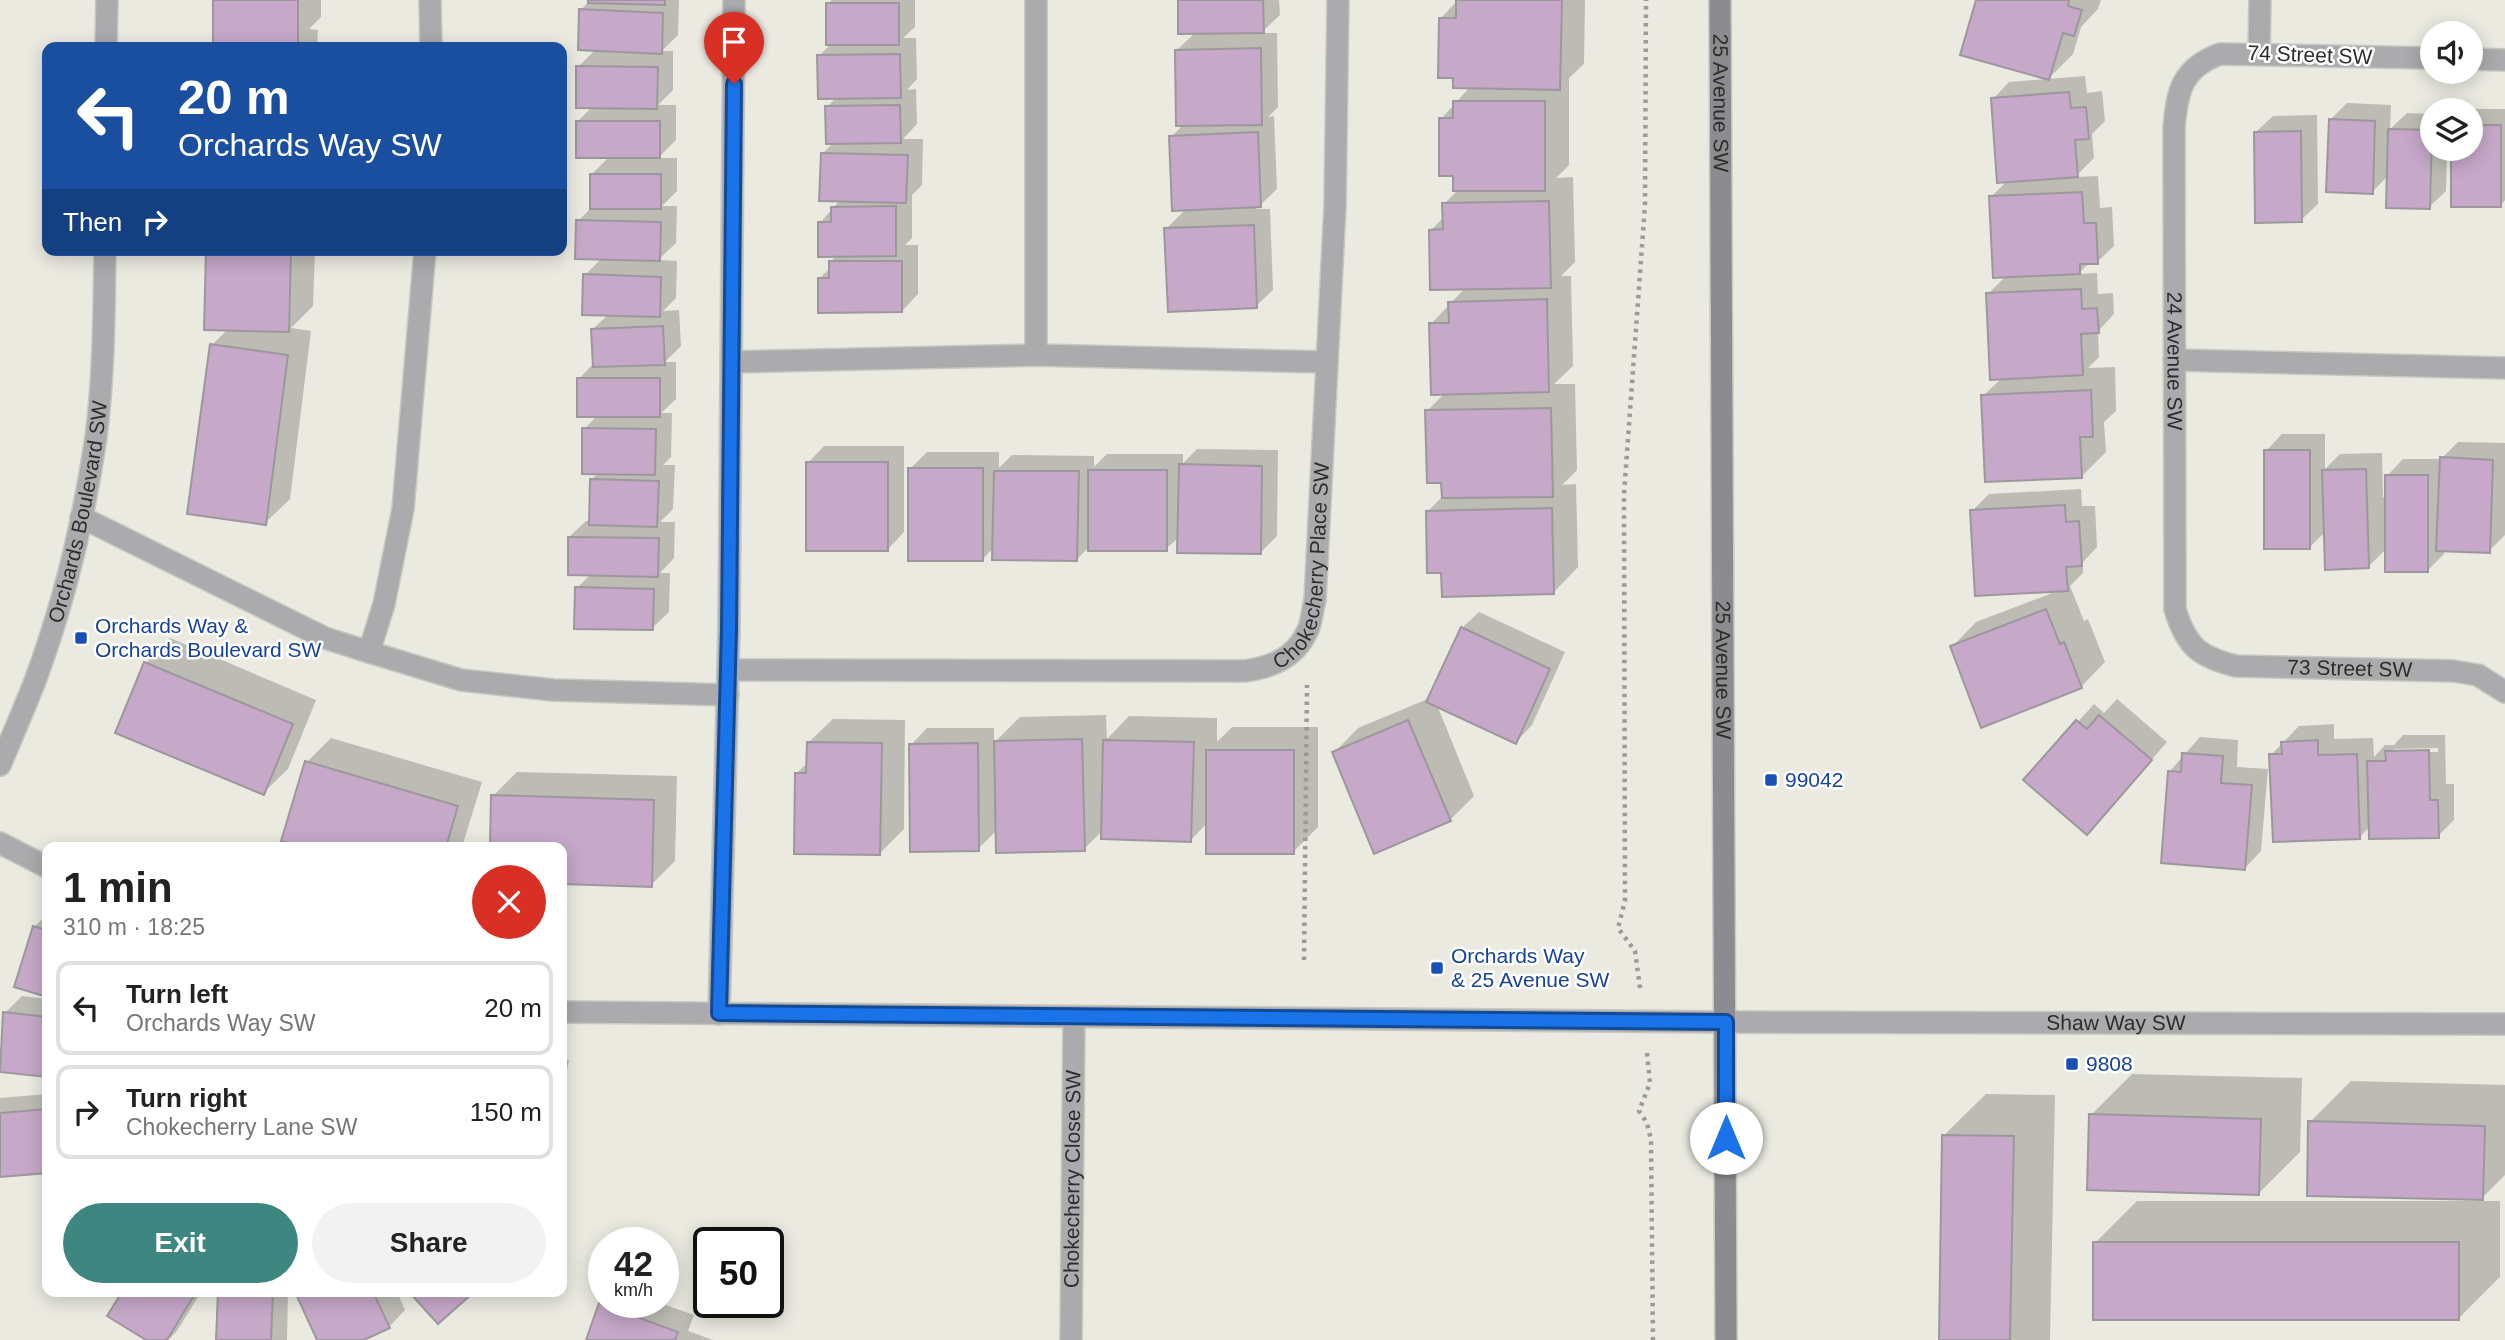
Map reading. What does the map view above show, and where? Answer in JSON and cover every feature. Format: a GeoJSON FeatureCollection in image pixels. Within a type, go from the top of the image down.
{"type":"FeatureCollection","features":[{"type":"Feature","properties":{"kind":"main road","name":"25 Avenue SW"},"geometry":{"type":"LineString","coordinates":[[1720,0],[1726,1340]]}},
{"type":"Feature","properties":{"kind":"street"},"geometry":{"type":"LineString","coordinates":[[106,42],[107,0]]}},
{"type":"Feature","properties":{"kind":"street"},"geometry":{"type":"LineString","coordinates":[[430,0],[431,42]]}},
{"type":"Feature","properties":{"kind":"street"},"geometry":{"type":"LineString","coordinates":[[719,1013],[728,695],[734,0]]}},
{"type":"Feature","properties":{"kind":"street"},"geometry":{"type":"LineString","coordinates":[[1036,0],[1036,355]]}},
{"type":"Feature","properties":{"kind":"street","name":"Chokecherry Place SW"},"geometry":{"type":"LineString","coordinates":[[728,670],[1245,671],[1268,667],[1287,659],[1307,632],[1315,600],[1335,206],[1338,0]]}},
{"type":"Feature","properties":{"kind":"street"},"geometry":{"type":"LineString","coordinates":[[2259,54],[2260,0]]}},
{"type":"Feature","properties":{"kind":"street","name":"74 Street SW"},"geometry":{"type":"LineString","coordinates":[[2192,70],[2220,54],[2420,58]]}},
{"type":"Feature","properties":{"kind":"street"},"geometry":{"type":"LineString","coordinates":[[2483,59],[2505,60]]}},
{"type":"Feature","properties":{"kind":"street","name":"24 Avenue SW"},"geometry":{"type":"LineString","coordinates":[[2192,70],[2179,93],[2174,128],[2175,609],[2181,631],[2196,649]]}},
{"type":"Feature","properties":{"kind":"street","name":"Orchards Boulevard SW"},"geometry":{"type":"LineString","coordinates":[[0,765],[39,668],[62,595],[81,517],[96,438],[102,374],[105,256]]}},
{"type":"Feature","properties":{"kind":"street"},"geometry":{"type":"LineString","coordinates":[[369,652],[384,604],[403,509],[424,256]]}},
{"type":"Feature","properties":{"kind":"street"},"geometry":{"type":"LineString","coordinates":[[731,362],[1036,355],[1327,362]]}},
{"type":"Feature","properties":{"kind":"street"},"geometry":{"type":"LineString","coordinates":[[2174,360],[2505,368]]}},
{"type":"Feature","properties":{"kind":"street"},"geometry":{"type":"LineString","coordinates":[[81,517],[325,638],[461,680],[553,690],[728,695]]}},
{"type":"Feature","properties":{"kind":"street","name":"73 Street SW"},"geometry":{"type":"LineString","coordinates":[[2196,649],[2212,660],[2236,666],[2453,671],[2479,675],[2505,692]]}},
{"type":"Feature","properties":{"kind":"street"},"geometry":{"type":"LineString","coordinates":[[0,843],[42,864]]}},
{"type":"Feature","properties":{"kind":"street","name":"Shaw Way SW"},"geometry":{"type":"LineString","coordinates":[[567,1012],[1726,1022],[2505,1024]]}},
{"type":"Feature","properties":{"kind":"street","name":"Chokecherry Close SW"},"geometry":{"type":"LineString","coordinates":[[1071,1340],[1074,1017]]}},
{"type":"Feature","properties":{"kind":"path"},"geometry":{"type":"LineString","coordinates":[[1636,951],[1618,928],[1625,901],[1624,494],[1645,205],[1646,0]]}},
{"type":"Feature","properties":{"kind":"path"},"geometry":{"type":"LineString","coordinates":[[1304,960],[1307,632]]}},
{"type":"Feature","properties":{"kind":"path"},"geometry":{"type":"LineString","coordinates":[[1650,1083],[1639,1111],[1647,1123],[1651,1140],[1653,1340]]}},
{"type":"Feature","properties":{"kind":"building"},"geometry":{"type":"Polygon","coordinates":[[[213,0],[298,0],[298,42],[213,42],[213,0]]]}},
{"type":"Feature","properties":{"kind":"building"},"geometry":{"type":"Polygon","coordinates":[[[588,0],[665,0],[665,5],[588,3],[588,0]]]}},
{"type":"Feature","properties":{"kind":"building"},"geometry":{"type":"Polygon","coordinates":[[[1178,0],[1263,0],[1264,33],[1178,34],[1178,0]]]}},
{"type":"Feature","properties":{"kind":"building"},"geometry":{"type":"Polygon","coordinates":[[[1456,0],[1562,0],[1560,90],[1453,88],[1453,78],[1438,78],[1439,18],[1456,18],[1456,0]]]}},
{"type":"Feature","properties":{"kind":"building"},"geometry":{"type":"Polygon","coordinates":[[[1976,0],[2069,0],[2068,6],[2082,10],[2074,36],[2063,33],[2049,80],[1960,55],[1976,0]]]}},
{"type":"Feature","properties":{"kind":"building"},"geometry":{"type":"Polygon","coordinates":[[[826,3],[899,3],[899,45],[826,45],[826,3]]]}},
{"type":"Feature","properties":{"kind":"building"},"geometry":{"type":"Polygon","coordinates":[[[579,9],[663,13],[662,54],[578,50],[579,9]]]}},
{"type":"Feature","properties":{"kind":"building"},"geometry":{"type":"Polygon","coordinates":[[[1261,48],[1262,125],[1176,126],[1175,50],[1261,48]]]}},
{"type":"Feature","properties":{"kind":"building"},"geometry":{"type":"Polygon","coordinates":[[[900,54],[901,98],[818,99],[817,55],[900,54]]]}},
{"type":"Feature","properties":{"kind":"building"},"geometry":{"type":"Polygon","coordinates":[[[576,66],[658,67],[657,109],[576,108],[576,66]]]}},
{"type":"Feature","properties":{"kind":"building"},"geometry":{"type":"Polygon","coordinates":[[[2069,92],[2071,108],[2086,107],[2089,139],[2075,140],[2078,177],[1997,183],[1991,98],[2069,92]]]}},
{"type":"Feature","properties":{"kind":"building"},"geometry":{"type":"Polygon","coordinates":[[[1453,101],[1545,101],[1545,191],[1453,191],[1453,176],[1439,176],[1439,118],[1453,118],[1453,101]]]}},
{"type":"Feature","properties":{"kind":"building"},"geometry":{"type":"Polygon","coordinates":[[[900,105],[901,143],[826,144],[825,106],[900,105]]]}},
{"type":"Feature","properties":{"kind":"building"},"geometry":{"type":"Polygon","coordinates":[[[2329,119],[2375,121],[2373,194],[2326,192],[2329,119]]]}},
{"type":"Feature","properties":{"kind":"building"},"geometry":{"type":"Polygon","coordinates":[[[576,121],[660,121],[660,158],[576,158],[576,121]]]}},
{"type":"Feature","properties":{"kind":"building"},"geometry":{"type":"Polygon","coordinates":[[[2483,125],[2501,125],[2501,207],[2451,207],[2451,161],[2483,161],[2483,125]]]}},
{"type":"Feature","properties":{"kind":"building"},"geometry":{"type":"Polygon","coordinates":[[[2388,129],[2420,130],[2420,161],[2431,161],[2430,209],[2386,208],[2388,129]]]}},
{"type":"Feature","properties":{"kind":"building"},"geometry":{"type":"Polygon","coordinates":[[[2301,131],[2302,222],[2255,223],[2254,132],[2301,131]]]}},
{"type":"Feature","properties":{"kind":"building"},"geometry":{"type":"Polygon","coordinates":[[[1258,132],[1261,207],[1172,211],[1169,136],[1258,132]]]}},
{"type":"Feature","properties":{"kind":"building"},"geometry":{"type":"Polygon","coordinates":[[[821,153],[908,155],[906,203],[819,201],[821,153]]]}},
{"type":"Feature","properties":{"kind":"building"},"geometry":{"type":"Polygon","coordinates":[[[590,174],[661,174],[661,209],[590,209],[590,174]]]}},
{"type":"Feature","properties":{"kind":"building"},"geometry":{"type":"Polygon","coordinates":[[[2082,192],[2084,223],[2096,223],[2098,264],[2080,264],[2080,274],[1993,278],[1989,196],[2082,192]]]}},
{"type":"Feature","properties":{"kind":"building"},"geometry":{"type":"Polygon","coordinates":[[[1549,201],[1551,288],[1430,290],[1429,230],[1443,229],[1442,203],[1549,201]]]}},
{"type":"Feature","properties":{"kind":"building"},"geometry":{"type":"Polygon","coordinates":[[[896,206],[896,256],[818,257],[818,222],[831,222],[831,207],[896,206]]]}},
{"type":"Feature","properties":{"kind":"building"},"geometry":{"type":"Polygon","coordinates":[[[576,220],[661,222],[660,261],[575,259],[576,220]]]}},
{"type":"Feature","properties":{"kind":"building"},"geometry":{"type":"Polygon","coordinates":[[[1254,225],[1257,308],[1168,312],[1164,228],[1254,225]]]}},
{"type":"Feature","properties":{"kind":"building"},"geometry":{"type":"Polygon","coordinates":[[[206,256],[291,256],[289,332],[204,330],[206,256]]]}},
{"type":"Feature","properties":{"kind":"building"},"geometry":{"type":"Polygon","coordinates":[[[829,261],[902,261],[902,312],[818,313],[818,278],[829,278],[829,261]]]}},
{"type":"Feature","properties":{"kind":"building"},"geometry":{"type":"Polygon","coordinates":[[[583,274],[661,277],[660,317],[582,315],[583,274]]]}},
{"type":"Feature","properties":{"kind":"building"},"geometry":{"type":"Polygon","coordinates":[[[2081,289],[2082,309],[2097,308],[2099,333],[2081,334],[2083,375],[1990,380],[1986,293],[2081,289]]]}},
{"type":"Feature","properties":{"kind":"building"},"geometry":{"type":"Polygon","coordinates":[[[1547,299],[1549,392],[1431,395],[1429,323],[1449,323],[1448,302],[1547,299]]]}},
{"type":"Feature","properties":{"kind":"building"},"geometry":{"type":"Polygon","coordinates":[[[663,326],[665,365],[593,367],[591,329],[663,326]]]}},
{"type":"Feature","properties":{"kind":"building"},"geometry":{"type":"Polygon","coordinates":[[[210,344],[288,355],[266,525],[187,514],[210,344]]]}},
{"type":"Feature","properties":{"kind":"building"},"geometry":{"type":"Polygon","coordinates":[[[577,378],[660,378],[660,417],[577,417],[577,378]]]}},
{"type":"Feature","properties":{"kind":"building"},"geometry":{"type":"Polygon","coordinates":[[[2091,390],[2093,437],[2080,437],[2082,478],[1985,482],[1981,395],[2091,390]]]}},
{"type":"Feature","properties":{"kind":"building"},"geometry":{"type":"Polygon","coordinates":[[[1551,408],[1553,497],[1442,498],[1441,483],[1427,483],[1425,410],[1551,408]]]}},
{"type":"Feature","properties":{"kind":"building"},"geometry":{"type":"Polygon","coordinates":[[[582,428],[656,429],[655,475],[582,474],[582,428]]]}},
{"type":"Feature","properties":{"kind":"building"},"geometry":{"type":"Polygon","coordinates":[[[2264,450],[2310,450],[2310,549],[2264,549],[2264,450]]]}},
{"type":"Feature","properties":{"kind":"building"},"geometry":{"type":"Polygon","coordinates":[[[2440,457],[2493,460],[2490,553],[2436,551],[2440,457]]]}},
{"type":"Feature","properties":{"kind":"building"},"geometry":{"type":"Polygon","coordinates":[[[806,462],[888,462],[888,551],[806,551],[806,462]]]}},
{"type":"Feature","properties":{"kind":"building"},"geometry":{"type":"Polygon","coordinates":[[[1179,464],[1262,466],[1261,554],[1177,553],[1179,464]]]}},
{"type":"Feature","properties":{"kind":"building"},"geometry":{"type":"Polygon","coordinates":[[[908,468],[983,468],[983,561],[908,561],[908,468]]]}},
{"type":"Feature","properties":{"kind":"building"},"geometry":{"type":"Polygon","coordinates":[[[2366,469],[2369,568],[2325,570],[2322,470],[2366,469]]]}},
{"type":"Feature","properties":{"kind":"building"},"geometry":{"type":"Polygon","coordinates":[[[1088,470],[1167,470],[1167,551],[1088,551],[1088,470]]]}},
{"type":"Feature","properties":{"kind":"building"},"geometry":{"type":"Polygon","coordinates":[[[994,471],[1079,471],[1077,561],[992,560],[994,471]]]}},
{"type":"Feature","properties":{"kind":"building"},"geometry":{"type":"Polygon","coordinates":[[[2385,475],[2428,475],[2428,572],[2385,572],[2385,475]]]}},
{"type":"Feature","properties":{"kind":"building"},"geometry":{"type":"Polygon","coordinates":[[[590,479],[659,481],[657,527],[589,525],[590,479]]]}},
{"type":"Feature","properties":{"kind":"building"},"geometry":{"type":"Polygon","coordinates":[[[2065,505],[2066,522],[2079,521],[2082,566],[2066,567],[2068,591],[1975,596],[1970,510],[2065,505]]]}},
{"type":"Feature","properties":{"kind":"building"},"geometry":{"type":"Polygon","coordinates":[[[1552,508],[1554,594],[1442,597],[1441,573],[1427,573],[1426,511],[1552,508]]]}},
{"type":"Feature","properties":{"kind":"building"},"geometry":{"type":"Polygon","coordinates":[[[568,537],[659,538],[658,577],[568,575],[568,537]]]}},
{"type":"Feature","properties":{"kind":"building"},"geometry":{"type":"Polygon","coordinates":[[[575,587],[654,589],[653,630],[574,629],[575,587]]]}},
{"type":"Feature","properties":{"kind":"building"},"geometry":{"type":"Polygon","coordinates":[[[2046,609],[2060,644],[2064,642],[2082,688],[1981,728],[1950,646],[2046,609]]]}},
{"type":"Feature","properties":{"kind":"building"},"geometry":{"type":"Polygon","coordinates":[[[1461,627],[1550,669],[1516,744],[1426,702],[1461,627]]]}},
{"type":"Feature","properties":{"kind":"building"},"geometry":{"type":"Polygon","coordinates":[[[144,662],[293,724],[264,795],[115,733],[144,662]]]}},
{"type":"Feature","properties":{"kind":"building"},"geometry":{"type":"Polygon","coordinates":[[[2099,715],[2152,760],[2087,835],[2023,780],[2076,720],[2087,729],[2099,715]]]}},
{"type":"Feature","properties":{"kind":"building"},"geometry":{"type":"Polygon","coordinates":[[[1408,720],[1451,821],[1374,854],[1332,752],[1408,720]]]}},
{"type":"Feature","properties":{"kind":"building"},"geometry":{"type":"Polygon","coordinates":[[[1082,739],[1085,851],[996,853],[994,741],[1082,739]]]}},
{"type":"Feature","properties":{"kind":"building"},"geometry":{"type":"Polygon","coordinates":[[[1103,740],[1194,742],[1191,842],[1101,839],[1103,740]]]}},
{"type":"Feature","properties":{"kind":"building"},"geometry":{"type":"Polygon","coordinates":[[[2318,740],[2318,755],[2357,754],[2360,839],[2273,842],[2269,754],[2282,754],[2281,742],[2318,740]]]}},
{"type":"Feature","properties":{"kind":"building"},"geometry":{"type":"Polygon","coordinates":[[[807,742],[882,743],[880,855],[794,854],[795,773],[806,773],[807,742]]]}},
{"type":"Feature","properties":{"kind":"building"},"geometry":{"type":"Polygon","coordinates":[[[978,743],[979,851],[910,852],[909,744],[978,743]]]}},
{"type":"Feature","properties":{"kind":"building"},"geometry":{"type":"Polygon","coordinates":[[[1206,750],[1294,750],[1294,854],[1206,854],[1206,750]]]}},
{"type":"Feature","properties":{"kind":"building"},"geometry":{"type":"Polygon","coordinates":[[[2429,750],[2430,800],[2438,800],[2439,838],[2369,839],[2367,761],[2386,761],[2385,751],[2429,750]]]}},
{"type":"Feature","properties":{"kind":"building"},"geometry":{"type":"Polygon","coordinates":[[[2182,753],[2223,756],[2221,783],[2252,785],[2245,870],[2161,863],[2168,771],[2181,772],[2182,753]]]}},
{"type":"Feature","properties":{"kind":"building"},"geometry":{"type":"Polygon","coordinates":[[[305,761],[458,806],[447,842],[281,841],[305,761]]]}},
{"type":"Feature","properties":{"kind":"building"},"geometry":{"type":"Polygon","coordinates":[[[491,795],[654,800],[652,887],[567,884],[567,842],[490,842],[491,795]]]}},
{"type":"Feature","properties":{"kind":"building"},"geometry":{"type":"Polygon","coordinates":[[[33,926],[42,929],[42,995],[14,987],[33,926]]]}},
{"type":"Feature","properties":{"kind":"building"},"geometry":{"type":"Polygon","coordinates":[[[3,1012],[42,1016],[42,1076],[0,1072],[3,1012]]]}},
{"type":"Feature","properties":{"kind":"building"},"geometry":{"type":"Polygon","coordinates":[[[42,1109],[42,1173],[0,1177],[0,1113],[42,1109]]]}},
{"type":"Feature","properties":{"kind":"building"},"geometry":{"type":"Polygon","coordinates":[[[2089,1114],[2261,1119],[2259,1195],[2087,1190],[2089,1114]]]}},
{"type":"Feature","properties":{"kind":"building"},"geometry":{"type":"Polygon","coordinates":[[[2308,1121],[2485,1126],[2483,1200],[2307,1196],[2308,1121]]]}},
{"type":"Feature","properties":{"kind":"building"},"geometry":{"type":"Polygon","coordinates":[[[1942,1135],[2014,1136],[2010,1340],[1939,1340],[1942,1135]]]}},
{"type":"Feature","properties":{"kind":"building"},"geometry":{"type":"Polygon","coordinates":[[[2093,1242],[2459,1242],[2459,1320],[2093,1320],[2093,1242]]]}},
{"type":"Feature","properties":{"kind":"building"},"geometry":{"type":"Polygon","coordinates":[[[119,1297],[193,1297],[167,1340],[146,1340],[107,1316],[119,1297]]]}},
{"type":"Feature","properties":{"kind":"building"},"geometry":{"type":"Polygon","coordinates":[[[218,1297],[273,1297],[271,1340],[216,1340],[218,1297]]]}},
{"type":"Feature","properties":{"kind":"building"},"geometry":{"type":"Polygon","coordinates":[[[297,1297],[375,1297],[390,1328],[364,1340],[317,1340],[297,1297]]]}},
{"type":"Feature","properties":{"kind":"building"},"geometry":{"type":"Polygon","coordinates":[[[414,1297],[468,1297],[438,1324],[414,1297]]]}},
{"type":"Feature","properties":{"kind":"building"},"geometry":{"type":"Polygon","coordinates":[[[594,1318],[640,1318],[678,1332],[675,1340],[586,1340],[594,1318]]]}},
{"type":"Feature","properties":{"kind":"place","name":"Orchards Way & Orchards Boulevard SW"},"geometry":{"type":"Point","coordinates":[81,638]}},
{"type":"Feature","properties":{"kind":"place","name":"99042"},"geometry":{"type":"Point","coordinates":[1771,780]}},
{"type":"Feature","properties":{"kind":"place","name":"Orchards Way & 25 Avenue SW"},"geometry":{"type":"Point","coordinates":[1437,968]}},
{"type":"Feature","properties":{"kind":"place","name":"9808"},"geometry":{"type":"Point","coordinates":[2072,1064]}},
{"type":"Feature","properties":{"kind":"route"},"geometry":{"type":"LineString","coordinates":[[734,84],[729,629],[719,1013],[1726,1022],[1726,1138]]}}]}
